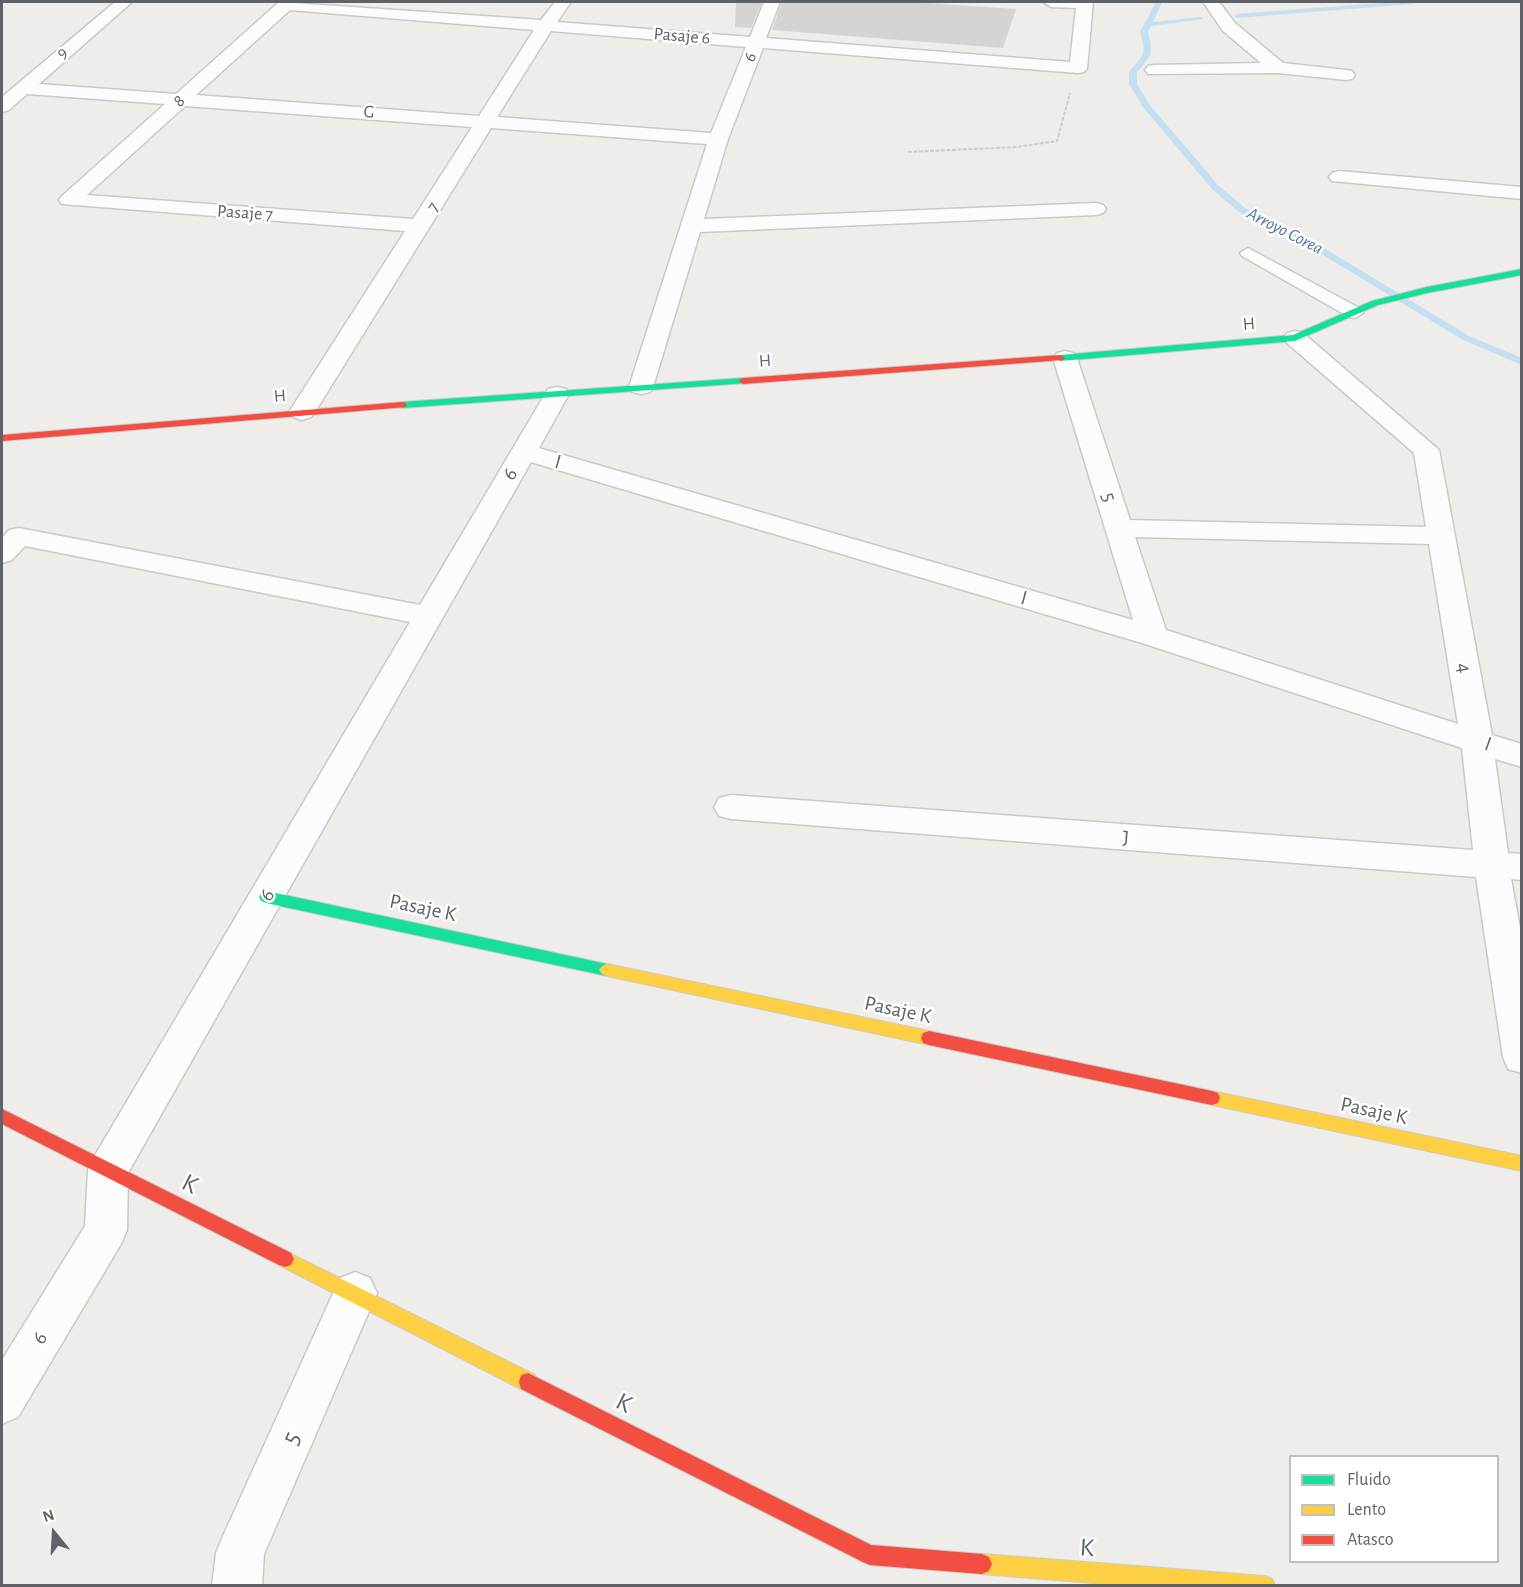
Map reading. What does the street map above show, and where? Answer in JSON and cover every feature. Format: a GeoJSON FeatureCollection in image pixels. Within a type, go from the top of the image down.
{"type":"FeatureCollection","features":[{"type":"Feature","properties":{"kind":"street","name":"9"},"geometry":{"type":"LineString","coordinates":[[2,106],[124,2]]}},
{"type":"Feature","properties":{"kind":"street","name":"7"},"geometry":{"type":"LineString","coordinates":[[302,412],[546,25],[563,2]]}},
{"type":"Feature","properties":{"kind":"street","name":"6"},"geometry":{"type":"LineString","coordinates":[[641,387],[693,226],[718,139],[772,2]]}},
{"type":"Feature","properties":{"kind":"street"},"geometry":{"type":"LineString","coordinates":[[1051,2],[1085,3],[1078,68]]}},
{"type":"Feature","properties":{"kind":"street"},"geometry":{"type":"LineString","coordinates":[[1211,2],[1229,27],[1278,68]]}},
{"type":"Feature","properties":{"kind":"street","name":"Pasaje 6"},"geometry":{"type":"LineString","coordinates":[[287,3],[1078,68]]}},
{"type":"Feature","properties":{"kind":"street","name":"8"},"geometry":{"type":"LineString","coordinates":[[69,200],[287,3]]}},
{"type":"Feature","properties":{"kind":"street"},"geometry":{"type":"LineString","coordinates":[[1154,70],[1278,68],[1346,75]]}},
{"type":"Feature","properties":{"kind":"street","name":"G"},"geometry":{"type":"LineString","coordinates":[[21,88],[718,139]]}},
{"type":"Feature","properties":{"kind":"street"},"geometry":{"type":"LineString","coordinates":[[1340,177],[1521,193]]}},
{"type":"Feature","properties":{"kind":"street","name":"Pasaje 7"},"geometry":{"type":"LineString","coordinates":[[69,200],[421,226]]}},
{"type":"Feature","properties":{"kind":"street"},"geometry":{"type":"LineString","coordinates":[[693,226],[1096,209]]}},
{"type":"Feature","properties":{"kind":"street","name":"H"},"geometry":{"type":"LineString","coordinates":[[2,438],[302,412],[1065,358],[1295,338],[1375,303],[1426,290],[1521,272]]}},
{"type":"Feature","properties":{"kind":"street","name":"4"},"geometry":{"type":"LineString","coordinates":[[1295,338],[1426,450],[1478,740],[1507,867],[1521,1057]]}},
{"type":"Feature","properties":{"kind":"street","name":"5"},"geometry":{"type":"LineString","coordinates":[[1065,358],[1153,636]]}},
{"type":"Feature","properties":{"kind":"street","name":"6"},"geometry":{"type":"LineString","coordinates":[[2,1401],[106,1230],[108,1170],[557,394]]}},
{"type":"Feature","properties":{"kind":"street","name":"I"},"geometry":{"type":"LineString","coordinates":[[523,452],[1153,636],[1478,740],[1521,756]]}},
{"type":"Feature","properties":{"kind":"street"},"geometry":{"type":"LineString","coordinates":[[1119,528],[1440,536]]}},
{"type":"Feature","properties":{"kind":"street"},"geometry":{"type":"LineString","coordinates":[[10,545],[428,616]]}},
{"type":"Feature","properties":{"kind":"street","name":"J"},"geometry":{"type":"LineString","coordinates":[[731,807],[1507,867]]}},
{"type":"Feature","properties":{"kind":"street","name":"Pasaje K"},"geometry":{"type":"LineString","coordinates":[[266,897],[1521,1164]]}},
{"type":"Feature","properties":{"kind":"street","name":"K"},"geometry":{"type":"LineString","coordinates":[[2,1116],[870,1555],[1265,1586]]}},
{"type":"Feature","properties":{"kind":"street","name":"5"},"geometry":{"type":"LineString","coordinates":[[237,1586],[240,1553],[355,1293]]}},
{"type":"Feature","properties":{"kind":"lane"},"geometry":{"type":"LineString","coordinates":[[1248,253],[1356,313]]}},
{"type":"Feature","properties":{"kind":"path"},"geometry":{"type":"LineString","coordinates":[[908,152],[1017,147],[1057,141],[1078,68]]}},
{"type":"Feature","properties":{"kind":"building"},"geometry":{"type":"Polygon","coordinates":[[[736,2],[762,2],[751,28],[735,27],[736,2]]]}},
{"type":"Feature","properties":{"kind":"building"},"geometry":{"type":"Polygon","coordinates":[[[782,2],[911,2],[1016,9],[1003,48],[772,30],[782,2]]]}},
{"type":"Feature","properties":{"kind":"waterway","name":"Arroyo Corea"},"geometry":{"type":"LineString","coordinates":[[1159,2],[1144,32],[1149,49],[1148,56],[1133,72],[1133,84],[1146,105],[1215,187],[1242,210],[1321,250],[1466,338],[1522,362]]}},
{"type":"Feature","properties":{"kind":"waterway"},"geometry":{"type":"LineString","coordinates":[[1237,16],[1412,2]]}},
{"type":"Feature","properties":{"kind":"waterway"},"geometry":{"type":"LineString","coordinates":[[1149,24],[1200,19]]}},
{"type":"Feature","properties":{"kind":"traffic: fast"},"geometry":{"type":"LineString","coordinates":[[1060,358],[1295,338],[1375,303],[1427,290],[1522,272]]}},
{"type":"Feature","properties":{"kind":"traffic: fast"},"geometry":{"type":"LineString","coordinates":[[402,405],[743,381]]}},
{"type":"Feature","properties":{"kind":"traffic: fast"},"geometry":{"type":"LineString","coordinates":[[266,897],[607,970]]}},
{"type":"Feature","properties":{"kind":"traffic: slow"},"geometry":{"type":"LineString","coordinates":[[607,970],[929,1038]]}},
{"type":"Feature","properties":{"kind":"traffic: slow"},"geometry":{"type":"LineString","coordinates":[[1212,1098],[1522,1164]]}},
{"type":"Feature","properties":{"kind":"traffic: slow"},"geometry":{"type":"LineString","coordinates":[[285,1259],[528,1382]]}},
{"type":"Feature","properties":{"kind":"traffic: slow"},"geometry":{"type":"LineString","coordinates":[[982,1564],[1265,1586]]}},
{"type":"Feature","properties":{"kind":"traffic: jam"},"geometry":{"type":"LineString","coordinates":[[743,381],[1060,358]]}},
{"type":"Feature","properties":{"kind":"traffic: jam"},"geometry":{"type":"LineString","coordinates":[[2,438],[402,405]]}},
{"type":"Feature","properties":{"kind":"traffic: jam"},"geometry":{"type":"LineString","coordinates":[[929,1038],[1212,1098]]}},
{"type":"Feature","properties":{"kind":"traffic: jam"},"geometry":{"type":"LineString","coordinates":[[2,1116],[285,1259]]}},
{"type":"Feature","properties":{"kind":"traffic: jam"},"geometry":{"type":"LineString","coordinates":[[528,1382],[870,1555],[982,1564]]}}]}
